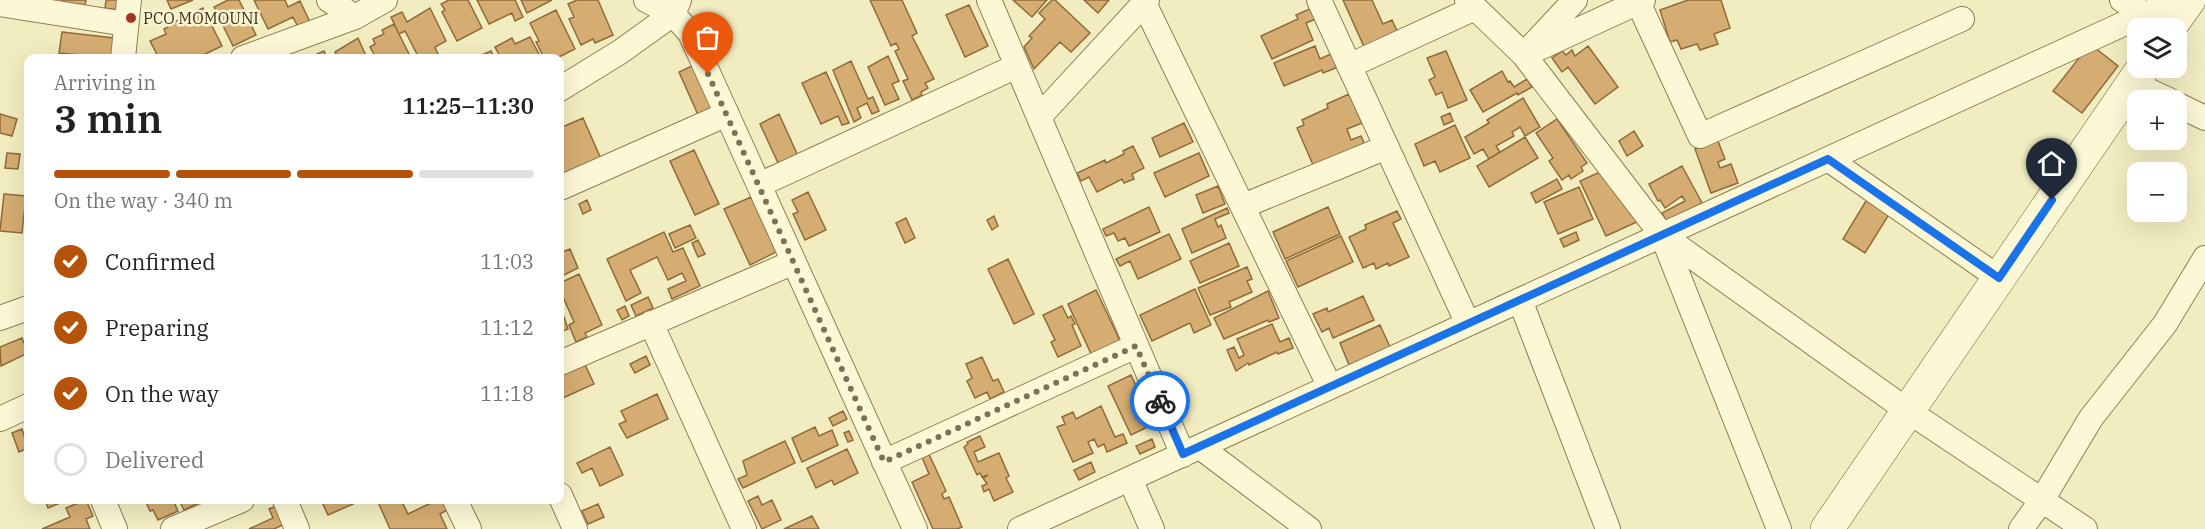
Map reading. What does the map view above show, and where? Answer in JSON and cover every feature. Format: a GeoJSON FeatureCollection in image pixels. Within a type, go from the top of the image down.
{"type":"FeatureCollection","features":[{"type":"Feature","properties":{"kind":"street"},"geometry":{"type":"LineString","coordinates":[[123,54],[129,0]]}},
{"type":"Feature","properties":{"kind":"street"},"geometry":{"type":"LineString","coordinates":[[328,0],[354,17]]}},
{"type":"Feature","properties":{"kind":"street"},"geometry":{"type":"LineString","coordinates":[[254,54],[354,17],[385,0]]}},
{"type":"Feature","properties":{"kind":"street"},"geometry":{"type":"LineString","coordinates":[[646,0],[676,7],[690,33],[915,529]]}},
{"type":"Feature","properties":{"kind":"street"},"geometry":{"type":"LineString","coordinates":[[989,0],[1136,346],[1191,451],[1309,529]]}},
{"type":"Feature","properties":{"kind":"street"},"geometry":{"type":"LineString","coordinates":[[1319,0],[1468,324]]}},
{"type":"Feature","properties":{"kind":"street"},"geometry":{"type":"LineString","coordinates":[[1524,55],[1575,0]]}},
{"type":"Feature","properties":{"kind":"street"},"geometry":{"type":"LineString","coordinates":[[2122,0],[2152,18]]}},
{"type":"Feature","properties":{"kind":"street"},"geometry":{"type":"LineString","coordinates":[[2161,18],[2182,0]]}},
{"type":"Feature","properties":{"kind":"street"},"geometry":{"type":"LineString","coordinates":[[2161,18],[2188,0]]}},
{"type":"Feature","properties":{"kind":"street"},"geometry":{"type":"LineString","coordinates":[[1524,55],[1641,1],[1700,136],[1962,20]]}},
{"type":"Feature","properties":{"kind":"street"},"geometry":{"type":"LineString","coordinates":[[1039,117],[1146,2],[1330,387]]}},
{"type":"Feature","properties":{"kind":"street"},"geometry":{"type":"LineString","coordinates":[[0,4],[126,24]]}},
{"type":"Feature","properties":{"kind":"street"},"geometry":{"type":"LineString","coordinates":[[1349,66],[1471,4],[1524,55],[1662,235],[1779,529]]}},
{"type":"Feature","properties":{"kind":"street"},"geometry":{"type":"LineString","coordinates":[[564,87],[620,52],[676,7]]}},
{"type":"Feature","properties":{"kind":"street"},"geometry":{"type":"LineString","coordinates":[[1020,529],[1828,159],[2127,34]]}},
{"type":"Feature","properties":{"kind":"street"},"geometry":{"type":"LineString","coordinates":[[759,185],[1017,66]]}},
{"type":"Feature","properties":{"kind":"street"},"geometry":{"type":"LineString","coordinates":[[1827,529],[2135,78]]}},
{"type":"Feature","properties":{"kind":"street"},"geometry":{"type":"LineString","coordinates":[[2141,78],[2156,90]]}},
{"type":"Feature","properties":{"kind":"street"},"geometry":{"type":"LineString","coordinates":[[2187,109],[2205,118]]}},
{"type":"Feature","properties":{"kind":"street"},"geometry":{"type":"LineString","coordinates":[[564,186],[727,114]]}},
{"type":"Feature","properties":{"kind":"street"},"geometry":{"type":"LineString","coordinates":[[1243,206],[1387,147]]}},
{"type":"Feature","properties":{"kind":"street"},"geometry":{"type":"LineString","coordinates":[[1828,159],[1999,278]]}},
{"type":"Feature","properties":{"kind":"street"},"geometry":{"type":"LineString","coordinates":[[1662,235],[1908,411],[2085,529]]}},
{"type":"Feature","properties":{"kind":"street"},"geometry":{"type":"LineString","coordinates":[[2021,529],[2042,500],[2091,418],[2165,324],[2205,258]]}},
{"type":"Feature","properties":{"kind":"street"},"geometry":{"type":"LineString","coordinates":[[564,361],[794,262]]}},
{"type":"Feature","properties":{"kind":"street"},"geometry":{"type":"LineString","coordinates":[[1520,300],[1608,529]]}},
{"type":"Feature","properties":{"kind":"street"},"geometry":{"type":"LineString","coordinates":[[0,318],[24,310]]}},
{"type":"Feature","properties":{"kind":"street"},"geometry":{"type":"LineString","coordinates":[[651,323],[744,529]]}},
{"type":"Feature","properties":{"kind":"street"},"geometry":{"type":"LineString","coordinates":[[884,462],[1136,346]]}},
{"type":"Feature","properties":{"kind":"street"},"geometry":{"type":"LineString","coordinates":[[0,418],[24,408]]}},
{"type":"Feature","properties":{"kind":"street"},"geometry":{"type":"LineString","coordinates":[[1130,479],[1152,529]]}},
{"type":"Feature","properties":{"kind":"street"},"geometry":{"type":"LineString","coordinates":[[105,504],[115,529]]}},
{"type":"Feature","properties":{"kind":"street"},"geometry":{"type":"LineString","coordinates":[[173,529],[232,504]]}},
{"type":"Feature","properties":{"kind":"street"},"geometry":{"type":"LineString","coordinates":[[287,504],[297,529]]}},
{"type":"Feature","properties":{"kind":"street"},"geometry":{"type":"LineString","coordinates":[[457,504],[469,529]]}},
{"type":"Feature","properties":{"kind":"street"},"geometry":{"type":"LineString","coordinates":[[564,504],[575,529]]}},
{"type":"Feature","properties":{"kind":"building"},"geometry":{"type":"Polygon","coordinates":[[[61,0],[86,0],[85,5],[61,2],[61,0]]]}},
{"type":"Feature","properties":{"kind":"building"},"geometry":{"type":"Polygon","coordinates":[[[106,0],[119,0],[117,10],[105,8],[106,0]]]}},
{"type":"Feature","properties":{"kind":"building"},"geometry":{"type":"Polygon","coordinates":[[[167,0],[193,0],[171,9],[167,0]]]}},
{"type":"Feature","properties":{"kind":"building"},"geometry":{"type":"Polygon","coordinates":[[[228,0],[239,0],[256,35],[233,46],[214,7],[228,0]]]}},
{"type":"Feature","properties":{"kind":"building"},"geometry":{"type":"Polygon","coordinates":[[[254,0],[285,0],[288,7],[300,1],[310,22],[298,27],[293,17],[268,29],[254,0]]]}},
{"type":"Feature","properties":{"kind":"building"},"geometry":{"type":"Polygon","coordinates":[[[449,0],[468,0],[482,28],[457,41],[442,12],[445,10],[441,4],[449,0]]]}},
{"type":"Feature","properties":{"kind":"building"},"geometry":{"type":"Polygon","coordinates":[[[477,0],[515,0],[523,17],[515,21],[512,13],[489,24],[477,0]]]}},
{"type":"Feature","properties":{"kind":"building"},"geometry":{"type":"Polygon","coordinates":[[[521,0],[552,0],[527,13],[521,0]]]}},
{"type":"Feature","properties":{"kind":"building"},"geometry":{"type":"Polygon","coordinates":[[[577,0],[598,0],[613,35],[595,43],[593,39],[581,45],[569,19],[574,17],[568,4],[577,0]]]}},
{"type":"Feature","properties":{"kind":"building"},"geometry":{"type":"Polygon","coordinates":[[[870,0],[902,0],[917,33],[912,36],[934,79],[925,83],[928,88],[921,92],[922,95],[912,100],[903,81],[908,79],[895,51],[899,49],[896,43],[891,46],[870,0]]]}},
{"type":"Feature","properties":{"kind":"building"},"geometry":{"type":"Polygon","coordinates":[[[1013,0],[1047,0],[1032,17],[1013,0]]]}},
{"type":"Feature","properties":{"kind":"building"},"geometry":{"type":"Polygon","coordinates":[[[1052,0],[1055,0],[1090,33],[1071,52],[1060,42],[1034,69],[1024,47],[1032,38],[1029,36],[1045,19],[1039,13],[1052,0]]]}},
{"type":"Feature","properties":{"kind":"building"},"geometry":{"type":"Polygon","coordinates":[[[1084,0],[1109,0],[1098,13],[1084,0]]]}},
{"type":"Feature","properties":{"kind":"building"},"geometry":{"type":"Polygon","coordinates":[[[1343,0],[1372,0],[1383,24],[1392,20],[1401,39],[1366,51],[1343,0]]]}},
{"type":"Feature","properties":{"kind":"building"},"geometry":{"type":"Polygon","coordinates":[[[1688,0],[1721,0],[1730,28],[1714,34],[1718,44],[1700,50],[1697,44],[1681,49],[1677,40],[1670,42],[1660,10],[1688,0]]]}},
{"type":"Feature","properties":{"kind":"building"},"geometry":{"type":"Polygon","coordinates":[[[969,5],[988,46],[965,57],[946,15],[969,5]]]}},
{"type":"Feature","properties":{"kind":"building"},"geometry":{"type":"Polygon","coordinates":[[[1316,6],[1321,17],[1306,23],[1313,40],[1272,59],[1261,36],[1298,19],[1296,15],[1316,6]]]}},
{"type":"Feature","properties":{"kind":"building"},"geometry":{"type":"Polygon","coordinates":[[[203,8],[222,46],[205,54],[157,54],[150,41],[166,34],[164,29],[203,8]]]}},
{"type":"Feature","properties":{"kind":"building"},"geometry":{"type":"Polygon","coordinates":[[[430,8],[446,41],[435,47],[438,54],[417,54],[405,31],[399,34],[391,17],[402,12],[407,22],[430,8]]]}},
{"type":"Feature","properties":{"kind":"building"},"geometry":{"type":"Polygon","coordinates":[[[556,10],[575,49],[564,54],[542,54],[536,42],[539,41],[530,23],[556,10]]]}},
{"type":"Feature","properties":{"kind":"building"},"geometry":{"type":"Polygon","coordinates":[[[394,24],[409,54],[374,54],[370,47],[375,44],[373,39],[384,34],[382,30],[394,24]]]}},
{"type":"Feature","properties":{"kind":"building"},"geometry":{"type":"Polygon","coordinates":[[[62,32],[114,38],[112,54],[59,53],[62,32]]]}},
{"type":"Feature","properties":{"kind":"building"},"geometry":{"type":"Polygon","coordinates":[[[530,37],[539,54],[499,54],[495,47],[512,38],[515,44],[530,37]]]}},
{"type":"Feature","properties":{"kind":"building"},"geometry":{"type":"Polygon","coordinates":[[[358,38],[365,54],[336,54],[335,52],[358,38]]]}},
{"type":"Feature","properties":{"kind":"building"},"geometry":{"type":"Polygon","coordinates":[[[2090,44],[2118,66],[2082,113],[2053,91],[2090,44]]]}},
{"type":"Feature","properties":{"kind":"building"},"geometry":{"type":"Polygon","coordinates":[[[1315,46],[1320,59],[1333,53],[1338,67],[1323,73],[1322,70],[1284,86],[1274,63],[1315,46]]]}},
{"type":"Feature","properties":{"kind":"building"},"geometry":{"type":"Polygon","coordinates":[[[1588,46],[1618,87],[1595,104],[1568,67],[1562,72],[1552,58],[1562,51],[1566,55],[1572,50],[1575,56],[1588,46]]]}},
{"type":"Feature","properties":{"kind":"building"},"geometry":{"type":"Polygon","coordinates":[[[1446,51],[1467,100],[1448,108],[1442,92],[1436,95],[1429,80],[1435,77],[1427,58],[1446,51]]]}},
{"type":"Feature","properties":{"kind":"building"},"geometry":{"type":"Polygon","coordinates":[[[888,56],[899,81],[892,84],[899,99],[885,105],[868,67],[888,56]]]}},
{"type":"Feature","properties":{"kind":"building"},"geometry":{"type":"Polygon","coordinates":[[[851,61],[868,99],[873,97],[879,111],[872,114],[867,103],[857,108],[861,118],[854,122],[833,70],[851,61]]]}},
{"type":"Feature","properties":{"kind":"building"},"geometry":{"type":"Polygon","coordinates":[[[694,65],[715,109],[699,117],[679,72],[694,65]]]}},
{"type":"Feature","properties":{"kind":"building"},"geometry":{"type":"Polygon","coordinates":[[[1502,71],[1514,87],[1527,79],[1532,87],[1483,112],[1470,90],[1502,71]]]}},
{"type":"Feature","properties":{"kind":"building"},"geometry":{"type":"Polygon","coordinates":[[[826,72],[849,123],[842,125],[838,116],[821,124],[802,83],[826,72]]]}},
{"type":"Feature","properties":{"kind":"building"},"geometry":{"type":"Polygon","coordinates":[[[1349,94],[1362,123],[1347,129],[1351,140],[1361,136],[1368,152],[1314,167],[1297,128],[1304,125],[1302,120],[1328,108],[1327,104],[1349,94]]]}},
{"type":"Feature","properties":{"kind":"building"},"geometry":{"type":"Polygon","coordinates":[[[1523,98],[1540,127],[1525,136],[1520,127],[1512,132],[1514,136],[1496,146],[1500,152],[1489,159],[1483,149],[1474,154],[1465,137],[1489,123],[1487,120],[1523,98]]]}},
{"type":"Feature","properties":{"kind":"building"},"geometry":{"type":"Polygon","coordinates":[[[1450,113],[1453,121],[1444,125],[1441,117],[1450,113]]]}},
{"type":"Feature","properties":{"kind":"building"},"geometry":{"type":"Polygon","coordinates":[[[0,114],[17,119],[12,136],[0,133],[0,114]]]}},
{"type":"Feature","properties":{"kind":"building"},"geometry":{"type":"Polygon","coordinates":[[[779,114],[798,156],[779,165],[760,124],[779,114]]]}},
{"type":"Feature","properties":{"kind":"building"},"geometry":{"type":"Polygon","coordinates":[[[583,118],[601,159],[564,176],[564,126],[583,118]]]}},
{"type":"Feature","properties":{"kind":"building"},"geometry":{"type":"Polygon","coordinates":[[[1557,119],[1587,163],[1581,167],[1583,171],[1571,179],[1569,175],[1562,180],[1549,161],[1553,158],[1536,133],[1557,119]]]}},
{"type":"Feature","properties":{"kind":"building"},"geometry":{"type":"Polygon","coordinates":[[[1184,123],[1193,142],[1160,157],[1152,138],[1184,123]]]}},
{"type":"Feature","properties":{"kind":"building"},"geometry":{"type":"Polygon","coordinates":[[[1455,125],[1470,158],[1440,172],[1435,161],[1424,166],[1415,144],[1455,125]]]}},
{"type":"Feature","properties":{"kind":"building"},"geometry":{"type":"Polygon","coordinates":[[[1634,131],[1643,146],[1627,156],[1619,141],[1634,131]]]}},
{"type":"Feature","properties":{"kind":"building"},"geometry":{"type":"Polygon","coordinates":[[[1525,137],[1538,158],[1489,187],[1477,166],[1525,137]]]}},
{"type":"Feature","properties":{"kind":"building"},"geometry":{"type":"Polygon","coordinates":[[[1718,141],[1725,159],[1718,162],[1720,168],[1731,164],[1738,183],[1711,193],[1695,149],[1718,141]]]}},
{"type":"Feature","properties":{"kind":"building"},"geometry":{"type":"Polygon","coordinates":[[[1133,146],[1144,168],[1132,174],[1134,179],[1124,183],[1122,179],[1097,192],[1089,177],[1081,181],[1077,173],[1105,160],[1106,163],[1124,154],[1123,151],[1133,146]]]}},
{"type":"Feature","properties":{"kind":"building"},"geometry":{"type":"Polygon","coordinates":[[[694,150],[719,204],[695,215],[670,161],[694,150]]]}},
{"type":"Feature","properties":{"kind":"building"},"geometry":{"type":"Polygon","coordinates":[[[7,153],[20,154],[18,169],[5,168],[7,153]]]}},
{"type":"Feature","properties":{"kind":"building"},"geometry":{"type":"Polygon","coordinates":[[[1199,153],[1209,176],[1165,197],[1154,173],[1199,153]]]}},
{"type":"Feature","properties":{"kind":"building"},"geometry":{"type":"Polygon","coordinates":[[[1682,166],[1702,203],[1667,222],[1662,213],[1685,201],[1682,196],[1665,208],[1660,200],[1658,201],[1649,184],[1682,166]]]}},
{"type":"Feature","properties":{"kind":"building"},"geometry":{"type":"Polygon","coordinates":[[[1600,172],[1639,221],[1606,236],[1580,181],[1600,172]]]}},
{"type":"Feature","properties":{"kind":"building"},"geometry":{"type":"Polygon","coordinates":[[[1557,179],[1562,189],[1536,203],[1531,193],[1557,179]]]}},
{"type":"Feature","properties":{"kind":"building"},"geometry":{"type":"Polygon","coordinates":[[[1218,186],[1225,204],[1203,213],[1196,195],[1218,186]]]}},
{"type":"Feature","properties":{"kind":"building"},"geometry":{"type":"Polygon","coordinates":[[[1875,186],[1898,200],[1865,253],[1843,239],[1875,186]]]}},
{"type":"Feature","properties":{"kind":"building"},"geometry":{"type":"Polygon","coordinates":[[[1579,187],[1593,219],[1558,234],[1544,202],[1579,187]]]}},
{"type":"Feature","properties":{"kind":"building"},"geometry":{"type":"Polygon","coordinates":[[[808,192],[826,230],[805,240],[793,214],[798,212],[792,200],[808,192]]]}},
{"type":"Feature","properties":{"kind":"building"},"geometry":{"type":"Polygon","coordinates":[[[4,194],[24,196],[22,233],[0,231],[4,194]]]}},
{"type":"Feature","properties":{"kind":"building"},"geometry":{"type":"Polygon","coordinates":[[[751,197],[776,252],[750,265],[724,209],[751,197]]]}},
{"type":"Feature","properties":{"kind":"building"},"geometry":{"type":"Polygon","coordinates":[[[587,200],[591,210],[583,214],[579,204],[587,200]]]}},
{"type":"Feature","properties":{"kind":"building"},"geometry":{"type":"Polygon","coordinates":[[[1149,207],[1160,232],[1129,246],[1125,238],[1118,241],[1114,233],[1106,236],[1103,229],[1149,207]]]}},
{"type":"Feature","properties":{"kind":"building"},"geometry":{"type":"Polygon","coordinates":[[[1328,207],[1340,234],[1285,259],[1273,232],[1328,207]]]}},
{"type":"Feature","properties":{"kind":"building"},"geometry":{"type":"Polygon","coordinates":[[[1227,208],[1229,213],[1215,219],[1218,227],[1221,225],[1226,238],[1192,253],[1182,229],[1227,208]]]}},
{"type":"Feature","properties":{"kind":"building"},"geometry":{"type":"Polygon","coordinates":[[[1397,211],[1401,219],[1393,223],[1409,257],[1389,266],[1388,263],[1376,269],[1374,263],[1363,268],[1349,237],[1366,229],[1365,225],[1397,211]]]}},
{"type":"Feature","properties":{"kind":"building"},"geometry":{"type":"Polygon","coordinates":[[[994,216],[998,226],[992,230],[987,220],[994,216]]]}},
{"type":"Feature","properties":{"kind":"building"},"geometry":{"type":"Polygon","coordinates":[[[906,218],[915,238],[905,243],[896,223],[906,218]]]}},
{"type":"Feature","properties":{"kind":"building"},"geometry":{"type":"Polygon","coordinates":[[[690,225],[696,238],[675,248],[669,234],[690,225]]]}},
{"type":"Feature","properties":{"kind":"building"},"geometry":{"type":"Polygon","coordinates":[[[664,232],[673,252],[683,248],[700,286],[672,299],[668,289],[686,281],[682,273],[668,280],[657,257],[630,270],[641,293],[626,301],[607,259],[664,232]]]}},
{"type":"Feature","properties":{"kind":"building"},"geometry":{"type":"Polygon","coordinates":[[[1576,232],[1579,240],[1564,247],[1560,239],[1576,232]]]}},
{"type":"Feature","properties":{"kind":"building"},"geometry":{"type":"Polygon","coordinates":[[[1169,234],[1181,259],[1138,279],[1130,261],[1120,266],[1116,259],[1169,234]]]}},
{"type":"Feature","properties":{"kind":"building"},"geometry":{"type":"Polygon","coordinates":[[[1341,236],[1353,262],[1298,287],[1286,261],[1341,236]]]}},
{"type":"Feature","properties":{"kind":"building"},"geometry":{"type":"Polygon","coordinates":[[[698,240],[705,254],[698,257],[692,243],[698,240]]]}},
{"type":"Feature","properties":{"kind":"building"},"geometry":{"type":"Polygon","coordinates":[[[1229,243],[1239,266],[1200,283],[1190,261],[1229,243]]]}},
{"type":"Feature","properties":{"kind":"building"},"geometry":{"type":"Polygon","coordinates":[[[570,249],[578,268],[564,275],[564,251],[570,249]]]}},
{"type":"Feature","properties":{"kind":"building"},"geometry":{"type":"Polygon","coordinates":[[[1008,259],[1034,314],[1014,324],[988,269],[1008,259]]]}},
{"type":"Feature","properties":{"kind":"building"},"geometry":{"type":"Polygon","coordinates":[[[1247,267],[1252,279],[1247,281],[1252,292],[1229,302],[1231,307],[1210,315],[1198,288],[1247,267]]]}},
{"type":"Feature","properties":{"kind":"building"},"geometry":{"type":"Polygon","coordinates":[[[579,274],[602,325],[585,333],[587,337],[576,342],[569,325],[574,322],[564,299],[564,281],[579,274]]]}},
{"type":"Feature","properties":{"kind":"building"},"geometry":{"type":"Polygon","coordinates":[[[1195,289],[1211,325],[1194,333],[1190,323],[1152,341],[1140,315],[1195,289]]]}},
{"type":"Feature","properties":{"kind":"building"},"geometry":{"type":"Polygon","coordinates":[[[1096,290],[1122,345],[1093,358],[1068,304],[1096,290]]]}},
{"type":"Feature","properties":{"kind":"building"},"geometry":{"type":"Polygon","coordinates":[[[1268,291],[1279,318],[1269,322],[1268,320],[1224,339],[1214,318],[1268,291]]]}},
{"type":"Feature","properties":{"kind":"building"},"geometry":{"type":"Polygon","coordinates":[[[1363,296],[1374,320],[1333,338],[1329,328],[1322,332],[1313,314],[1327,308],[1328,312],[1363,296]]]}},
{"type":"Feature","properties":{"kind":"building"},"geometry":{"type":"Polygon","coordinates":[[[648,297],[653,308],[636,316],[631,305],[648,297]]]}},
{"type":"Feature","properties":{"kind":"building"},"geometry":{"type":"Polygon","coordinates":[[[625,306],[629,316],[622,320],[617,310],[625,306]]]}},
{"type":"Feature","properties":{"kind":"building"},"geometry":{"type":"Polygon","coordinates":[[[1062,306],[1068,318],[1071,316],[1075,324],[1072,325],[1081,346],[1058,357],[1051,342],[1055,340],[1043,315],[1062,306]]]}},
{"type":"Feature","properties":{"kind":"building"},"geometry":{"type":"Polygon","coordinates":[[[564,317],[568,329],[564,330],[564,317]]]}},
{"type":"Feature","properties":{"kind":"building"},"geometry":{"type":"Polygon","coordinates":[[[1272,324],[1280,342],[1289,338],[1293,348],[1278,354],[1277,352],[1249,365],[1248,363],[1236,371],[1227,350],[1234,347],[1239,358],[1244,355],[1237,339],[1272,324]]]}},
{"type":"Feature","properties":{"kind":"building"},"geometry":{"type":"Polygon","coordinates":[[[1380,325],[1390,347],[1349,365],[1340,343],[1380,325]]]}},
{"type":"Feature","properties":{"kind":"building"},"geometry":{"type":"Polygon","coordinates":[[[22,338],[24,355],[1,366],[0,347],[22,338]]]}},
{"type":"Feature","properties":{"kind":"building"},"geometry":{"type":"Polygon","coordinates":[[[581,356],[594,384],[564,398],[564,364],[581,356]]]}},
{"type":"Feature","properties":{"kind":"building"},"geometry":{"type":"Polygon","coordinates":[[[646,356],[650,365],[635,373],[630,364],[646,356]]]}},
{"type":"Feature","properties":{"kind":"building"},"geometry":{"type":"Polygon","coordinates":[[[982,357],[993,381],[998,379],[1004,392],[990,399],[987,392],[975,398],[967,381],[972,378],[966,364],[982,357]]]}},
{"type":"Feature","properties":{"kind":"building"},"geometry":{"type":"Polygon","coordinates":[[[1131,375],[1154,424],[1131,435],[1108,386],[1131,375]]]}},
{"type":"Feature","properties":{"kind":"building"},"geometry":{"type":"Polygon","coordinates":[[[657,394],[668,419],[627,438],[619,424],[626,421],[621,411],[657,394]]]}},
{"type":"Feature","properties":{"kind":"building"},"geometry":{"type":"Polygon","coordinates":[[[1101,406],[1115,437],[1123,434],[1127,443],[1107,452],[1104,444],[1098,447],[1094,439],[1088,442],[1093,453],[1073,462],[1057,427],[1065,424],[1062,417],[1073,412],[1076,419],[1101,406]]]}},
{"type":"Feature","properties":{"kind":"building"},"geometry":{"type":"Polygon","coordinates":[[[843,411],[847,419],[833,426],[829,418],[843,411]]]}},
{"type":"Feature","properties":{"kind":"building"},"geometry":{"type":"Polygon","coordinates":[[[815,427],[819,436],[832,430],[838,445],[802,462],[792,438],[815,427]]]}},
{"type":"Feature","properties":{"kind":"building"},"geometry":{"type":"Polygon","coordinates":[[[22,429],[24,450],[19,452],[12,433],[22,429]]]}},
{"type":"Feature","properties":{"kind":"building"},"geometry":{"type":"Polygon","coordinates":[[[849,431],[853,440],[848,442],[844,433],[849,431]]]}},
{"type":"Feature","properties":{"kind":"building"},"geometry":{"type":"Polygon","coordinates":[[[980,436],[985,447],[974,452],[978,462],[999,453],[1009,476],[1006,478],[1013,492],[994,501],[989,489],[984,492],[982,486],[987,484],[983,478],[988,475],[982,477],[980,473],[977,475],[964,447],[968,444],[967,442],[980,436]]]}},
{"type":"Feature","properties":{"kind":"building"},"geometry":{"type":"Polygon","coordinates":[[[1152,439],[1155,447],[1140,454],[1136,446],[1152,439]]]}},
{"type":"Feature","properties":{"kind":"building"},"geometry":{"type":"Polygon","coordinates":[[[785,441],[795,463],[743,488],[738,479],[747,475],[743,461],[785,441]]]}},
{"type":"Feature","properties":{"kind":"building"},"geometry":{"type":"Polygon","coordinates":[[[610,447],[623,475],[600,486],[592,468],[582,473],[577,463],[610,447]]]}},
{"type":"Feature","properties":{"kind":"building"},"geometry":{"type":"Polygon","coordinates":[[[847,449],[858,473],[834,485],[832,480],[816,488],[807,468],[847,449]]]}},
{"type":"Feature","properties":{"kind":"building"},"geometry":{"type":"Polygon","coordinates":[[[928,452],[946,491],[942,494],[944,499],[949,497],[962,527],[933,529],[912,482],[929,474],[921,455],[928,452]]]}},
{"type":"Feature","properties":{"kind":"building"},"geometry":{"type":"Polygon","coordinates":[[[1091,462],[1095,472],[1079,480],[1074,470],[1091,462]]]}},
{"type":"Feature","properties":{"kind":"building"},"geometry":{"type":"Polygon","coordinates":[[[758,496],[762,505],[772,500],[781,520],[762,529],[748,501],[758,496]]]}},
{"type":"Feature","properties":{"kind":"building"},"geometry":{"type":"Polygon","coordinates":[[[76,504],[88,504],[93,516],[86,519],[90,529],[42,529],[70,517],[66,508],[76,504]]]}},
{"type":"Feature","properties":{"kind":"building"},"geometry":{"type":"Polygon","coordinates":[[[147,504],[175,504],[178,511],[158,520],[153,510],[150,511],[147,504]]]}},
{"type":"Feature","properties":{"kind":"building"},"geometry":{"type":"Polygon","coordinates":[[[181,504],[197,504],[184,510],[181,504]]]}},
{"type":"Feature","properties":{"kind":"building"},"geometry":{"type":"Polygon","coordinates":[[[323,504],[353,504],[328,515],[323,504]]]}},
{"type":"Feature","properties":{"kind":"building"},"geometry":{"type":"Polygon","coordinates":[[[379,504],[403,504],[408,514],[429,504],[447,504],[449,509],[440,514],[447,529],[390,529],[379,504]]]}},
{"type":"Feature","properties":{"kind":"building"},"geometry":{"type":"Polygon","coordinates":[[[598,504],[604,517],[588,524],[582,511],[598,504]]]}},
{"type":"Feature","properties":{"kind":"building"},"geometry":{"type":"Polygon","coordinates":[[[279,505],[287,523],[274,529],[249,529],[273,518],[269,509],[279,505]]]}},
{"type":"Feature","properties":{"kind":"building"},"geometry":{"type":"Polygon","coordinates":[[[812,516],[819,529],[784,529],[812,516]]]}},
{"type":"Feature","properties":{"kind":"way so far"},"geometry":{"type":"LineString","coordinates":[[708,74],[884,462],[1136,346],[1160,401]]}},
{"type":"Feature","properties":{"kind":"place","name":"PCO MOMOUNI"},"geometry":{"type":"Point","coordinates":[131,18]}},
{"type":"Feature","properties":{"kind":"route"},"geometry":{"type":"LineString","coordinates":[[1160,401],[1183,454],[1828,159],[1999,278],[2052,200]]}}]}
